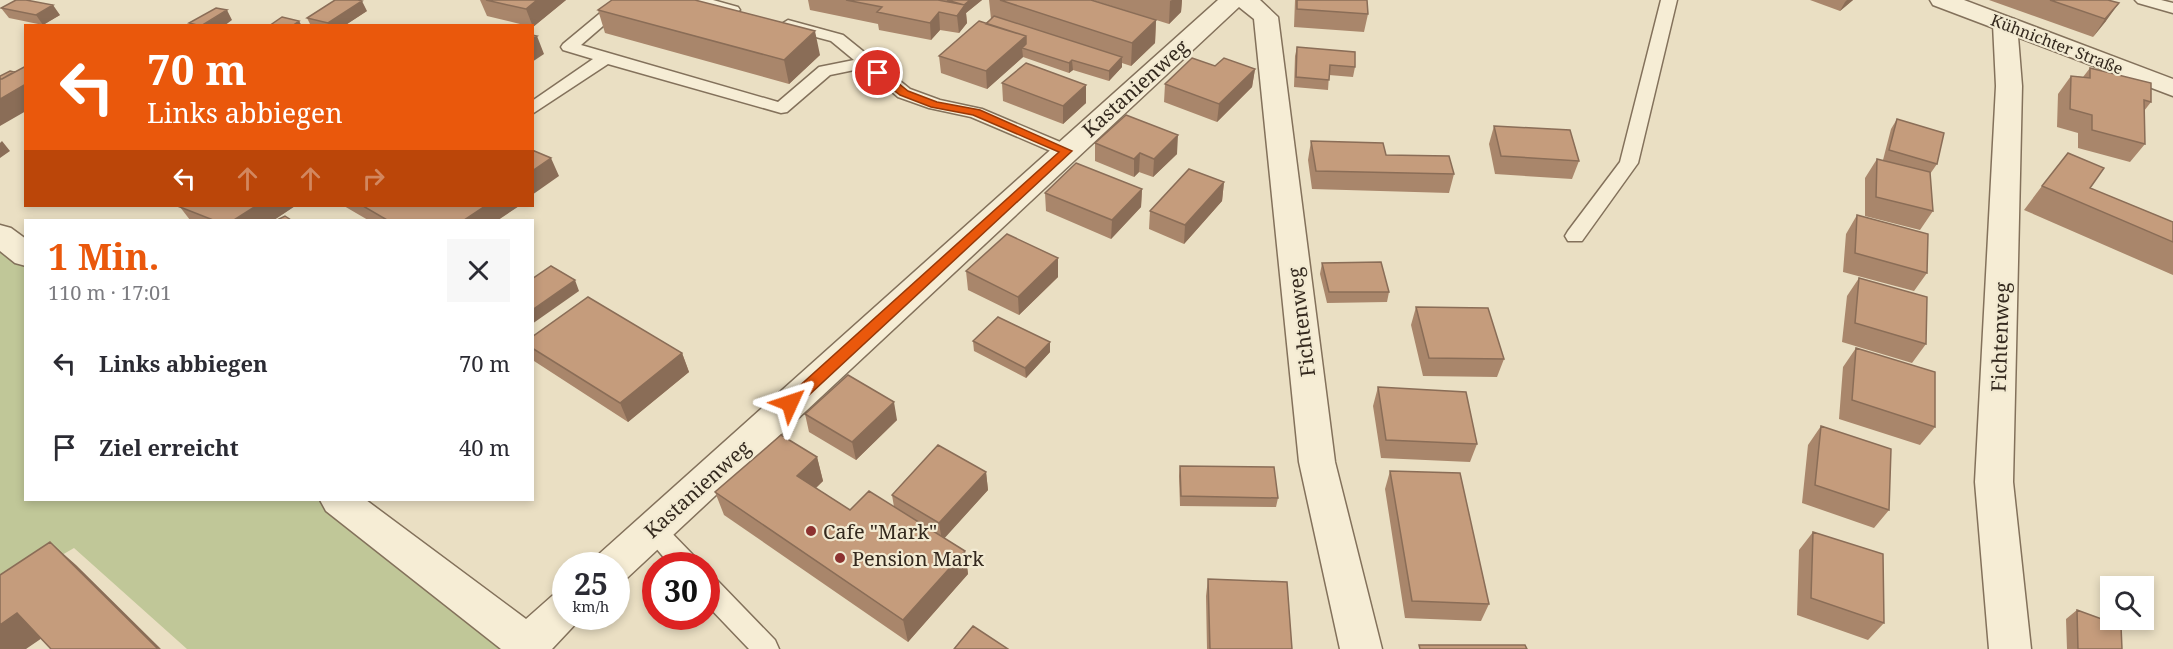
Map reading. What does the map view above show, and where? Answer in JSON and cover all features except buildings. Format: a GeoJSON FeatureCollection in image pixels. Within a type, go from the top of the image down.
{"type":"FeatureCollection","features":[{"type":"Feature","properties":{"kind":"street","name":"Kastanienweg"},"geometry":{"type":"LineString","coordinates":[[628,552],[1232,0]]}},
{"type":"Feature","properties":{"kind":"street","name":"Fichtenweg"},"geometry":{"type":"LineString","coordinates":[[1245,0],[1266,17],[1317,462],[1361,649]]}},
{"type":"Feature","properties":{"kind":"street","name":"Kühnichter Straße"},"geometry":{"type":"LineString","coordinates":[[1942,0],[2173,88]]}},
{"type":"Feature","properties":{"kind":"street","name":"Fichtenweg"},"geometry":{"type":"LineString","coordinates":[[2005,24],[2009,86],[1994,482],[2010,649]]}},
{"type":"Feature","properties":{"kind":"street"},"geometry":{"type":"LineString","coordinates":[[0,235],[24,254]]}},
{"type":"Feature","properties":{"kind":"street"},"geometry":{"type":"LineString","coordinates":[[340,501],[527,647],[552,623]]}},
{"type":"Feature","properties":{"kind":"lane"},"geometry":{"type":"LineString","coordinates":[[626,0],[569,46],[781,108],[825,71],[865,63]]}},
{"type":"Feature","properties":{"kind":"lane"},"geometry":{"type":"LineString","coordinates":[[695,0],[750,15]]}},
{"type":"Feature","properties":{"kind":"lane"},"geometry":{"type":"LineString","coordinates":[[1575,236],[1629,163],[1669,0]]}},
{"type":"Feature","properties":{"kind":"lane"},"geometry":{"type":"LineString","coordinates":[[2142,0],[2173,8]]}},
{"type":"Feature","properties":{"kind":"lane"},"geometry":{"type":"LineString","coordinates":[[772,21],[837,38],[904,93],[935,104],[976,112],[1066,151]]}},
{"type":"Feature","properties":{"kind":"lane"},"geometry":{"type":"LineString","coordinates":[[534,108],[607,57]]}},
{"type":"Feature","properties":{"kind":"lane"},"geometry":{"type":"LineString","coordinates":[[652,530],[673,552]]}},
{"type":"Feature","properties":{"kind":"lane"},"geometry":{"type":"LineString","coordinates":[[720,601],[766,649]]}},
{"type":"Feature","properties":{"kind":"green space"},"geometry":{"type":"Polygon","coordinates":[[[0,237],[24,256],[24,501],[338,501],[523,644],[518,649],[187,649],[74,548],[0,591],[0,237]]]}},
{"type":"Feature","properties":{"kind":"place","name":"Cafe \"Mark\""},"geometry":{"type":"Point","coordinates":[811,531]}},
{"type":"Feature","properties":{"kind":"place","name":"Pension Mark"},"geometry":{"type":"Point","coordinates":[840,558]}},
{"type":"Feature","properties":{"kind":"route"},"geometry":{"type":"LineString","coordinates":[[790,403],[1066,151],[976,112],[935,104],[904,93],[878,73]]}}]}
